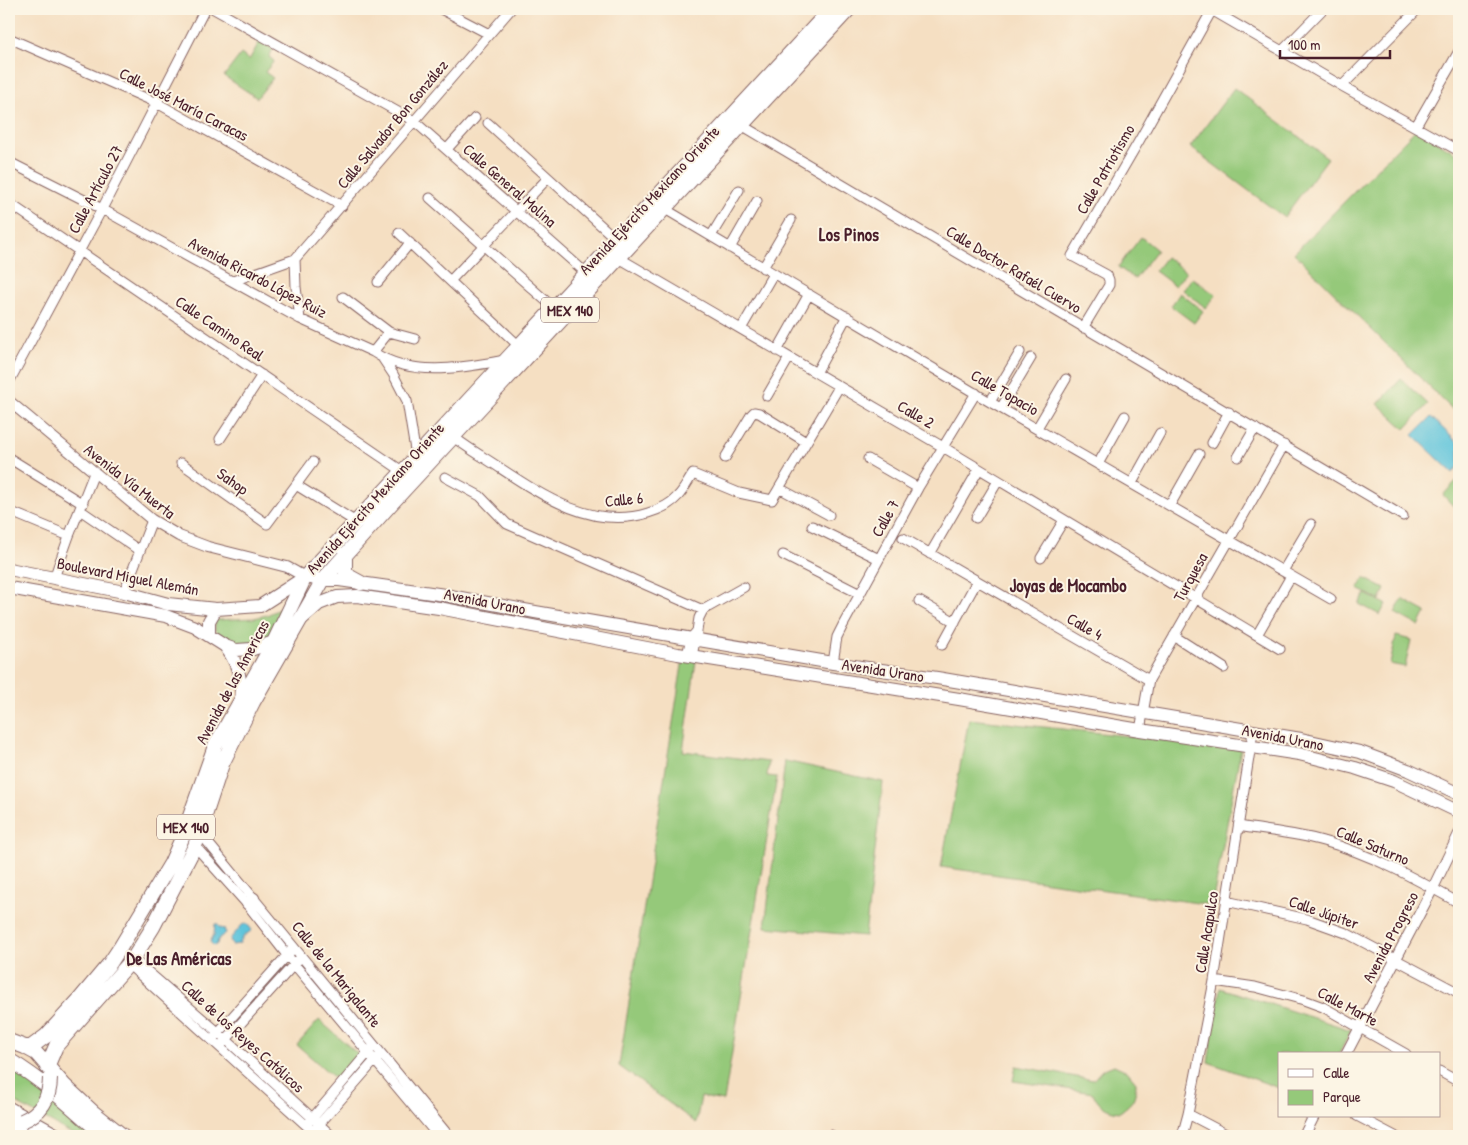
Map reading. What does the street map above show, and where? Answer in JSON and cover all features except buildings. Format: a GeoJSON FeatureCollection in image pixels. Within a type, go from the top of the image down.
{"type":"FeatureCollection","features":[{"type":"Feature","properties":{"kind":"main road","name":"Avenida Ejército Mexicano Oriente"},"geometry":{"type":"LineString","coordinates":[[305,577],[402,470],[831,9]]}},
{"type":"Feature","properties":{"kind":"main road","name":"Avenida Ejército Mexicano Oriente"},"geometry":{"type":"LineString","coordinates":[[300,620],[323,580],[345,554],[849,9]]}},
{"type":"Feature","properties":{"kind":"main road"},"geometry":{"type":"LineString","coordinates":[[345,554],[344,571],[360,583]]}},
{"type":"Feature","properties":{"kind":"main road","name":"Boulevard Miguel Alemán"},"geometry":{"type":"LineString","coordinates":[[9,569],[124,592],[168,604],[216,609],[260,606],[305,577]]}},
{"type":"Feature","properties":{"kind":"main road"},"geometry":{"type":"LineString","coordinates":[[305,577],[323,580]]}},
{"type":"Feature","properties":{"kind":"main road","name":"Avenida de las Americas"},"geometry":{"type":"LineString","coordinates":[[12,1119],[32,1117],[44,1105],[50,1089],[49,1073],[56,1046],[130,961],[169,898],[197,839],[222,764],[274,642],[305,577]]}},
{"type":"Feature","properties":{"kind":"main road","name":"Avenida Urano"},"geometry":{"type":"LineString","coordinates":[[323,580],[339,580],[445,595],[535,612],[694,636],[774,652],[1301,739],[1360,752],[1408,770],[1459,794]]}},
{"type":"Feature","properties":{"kind":"main road","name":"Boulevard Miguel Alemán"},"geometry":{"type":"LineString","coordinates":[[9,588],[166,616],[195,627],[225,646],[236,650],[253,649],[274,642],[300,620]]}},
{"type":"Feature","properties":{"kind":"main road","name":"Avenida Urano"},"geometry":{"type":"LineString","coordinates":[[300,620],[319,604],[337,597],[357,596],[439,608],[690,656],[1140,730],[1299,754],[1355,768],[1394,781],[1459,812]]}},
{"type":"Feature","properties":{"kind":"main road"},"geometry":{"type":"LineString","coordinates":[[209,636],[209,621],[216,609]]}},
{"type":"Feature","properties":{"kind":"main road","name":"Avenida de las Americas"},"geometry":{"type":"LineString","coordinates":[[15,1045],[31,1047],[46,1036],[79,1000],[120,948],[171,863],[183,836],[215,746],[242,698],[257,684],[300,620]]}},
{"type":"Feature","properties":{"kind":"main road"},"geometry":{"type":"LineString","coordinates":[[225,646],[236,660],[242,698]]}},
{"type":"Feature","properties":{"kind":"main road"},"geometry":{"type":"LineString","coordinates":[[771,669],[774,652]]}},
{"type":"Feature","properties":{"kind":"main road"},"geometry":{"type":"LineString","coordinates":[[155,891],[169,898]]}},
{"type":"Feature","properties":{"kind":"main road"},"geometry":{"type":"LineString","coordinates":[[15,1045],[36,1053],[49,1073],[123,1136]]}},
{"type":"Feature","properties":{"kind":"main road"},"geometry":{"type":"LineString","coordinates":[[9,1060],[58,1094],[104,1136]]}},
{"type":"Feature","properties":{"kind":"main road"},"geometry":{"type":"LineString","coordinates":[[12,1119],[34,1131],[57,1136]]}},
{"type":"Feature","properties":{"kind":"street","name":"Calle Artículo 27"},"geometry":{"type":"LineString","coordinates":[[9,382],[102,209],[205,9]]}},
{"type":"Feature","properties":{"kind":"street","name":"Calle General Molina"},"geometry":{"type":"LineString","coordinates":[[214,9],[414,121],[586,273]]}},
{"type":"Feature","properties":{"kind":"street"},"geometry":{"type":"LineString","coordinates":[[441,9],[489,34]]}},
{"type":"Feature","properties":{"kind":"street","name":"Calle Salvador Bon González"},"geometry":{"type":"LineString","coordinates":[[233,281],[295,259],[511,9]]}},
{"type":"Feature","properties":{"kind":"street"},"geometry":{"type":"LineString","coordinates":[[1211,9],[1342,86],[1459,151]]}},
{"type":"Feature","properties":{"kind":"street","name":"Calle Patriotismo"},"geometry":{"type":"LineString","coordinates":[[1083,328],[1109,285],[1109,280],[1107,275],[1072,256],[1144,133],[1211,9]]}},
{"type":"Feature","properties":{"kind":"street"},"geometry":{"type":"LineString","coordinates":[[1282,51],[1323,9]]}},
{"type":"Feature","properties":{"kind":"street"},"geometry":{"type":"LineString","coordinates":[[1342,86],[1418,9]]}},
{"type":"Feature","properties":{"kind":"street","name":"Calle José María Caracas"},"geometry":{"type":"LineString","coordinates":[[9,38],[157,103],[342,206]]}},
{"type":"Feature","properties":{"kind":"street"},"geometry":{"type":"LineString","coordinates":[[1416,126],[1459,51]]}},
{"type":"Feature","properties":{"kind":"street","name":"Calle Doctor Rafaél Cuervo"},"geometry":{"type":"LineString","coordinates":[[730,117],[742,126],[1083,328],[1404,516]]}},
{"type":"Feature","properties":{"kind":"street"},"geometry":{"type":"LineString","coordinates":[[446,149],[475,118]]}},
{"type":"Feature","properties":{"kind":"street"},"geometry":{"type":"LineString","coordinates":[[488,123],[617,240]]}},
{"type":"Feature","properties":{"kind":"street","name":"Avenida Ricardo López Ruiz"},"geometry":{"type":"LineString","coordinates":[[9,162],[102,209],[300,319],[373,352],[383,359],[408,366],[438,369],[467,367],[506,359]]}},
{"type":"Feature","properties":{"kind":"street"},"geometry":{"type":"LineString","coordinates":[[450,281],[548,178]]}},
{"type":"Feature","properties":{"kind":"street"},"geometry":{"type":"LineString","coordinates":[[710,236],[739,190]]}},
{"type":"Feature","properties":{"kind":"street"},"geometry":{"type":"LineString","coordinates":[[430,198],[554,308]]}},
{"type":"Feature","properties":{"kind":"street"},"geometry":{"type":"LineString","coordinates":[[730,248],[757,202]]}},
{"type":"Feature","properties":{"kind":"street","name":"Calle Camino Real"},"geometry":{"type":"LineString","coordinates":[[9,203],[414,480]]}},
{"type":"Feature","properties":{"kind":"street","name":"Calle Topacio"},"geometry":{"type":"LineString","coordinates":[[665,209],[990,402],[1331,599]]}},
{"type":"Feature","properties":{"kind":"street"},"geometry":{"type":"LineString","coordinates":[[763,268],[791,220]]}},
{"type":"Feature","properties":{"kind":"street"},"geometry":{"type":"LineString","coordinates":[[399,232],[518,346]]}},
{"type":"Feature","properties":{"kind":"street"},"geometry":{"type":"LineString","coordinates":[[378,282],[410,243]]}},
{"type":"Feature","properties":{"kind":"street","name":"Calle 2"},"geometry":{"type":"LineString","coordinates":[[619,258],[943,447],[1280,649]]}},
{"type":"Feature","properties":{"kind":"street"},"geometry":{"type":"LineString","coordinates":[[295,259],[300,319]]}},
{"type":"Feature","properties":{"kind":"street"},"geometry":{"type":"LineString","coordinates":[[741,329],[773,274]]}},
{"type":"Feature","properties":{"kind":"street"},"geometry":{"type":"LineString","coordinates":[[777,351],[809,294]]}},
{"type":"Feature","properties":{"kind":"street"},"geometry":{"type":"LineString","coordinates":[[342,297],[389,332],[415,339]]}},
{"type":"Feature","properties":{"kind":"street"},"geometry":{"type":"LineString","coordinates":[[816,373],[847,316]]}},
{"type":"Feature","properties":{"kind":"street"},"geometry":{"type":"LineString","coordinates":[[373,352],[389,332]]}},
{"type":"Feature","properties":{"kind":"street"},"geometry":{"type":"LineString","coordinates":[[990,402],[1020,352]]}},
{"type":"Feature","properties":{"kind":"street"},"geometry":{"type":"LineString","coordinates":[[767,396],[789,358]]}},
{"type":"Feature","properties":{"kind":"street"},"geometry":{"type":"LineString","coordinates":[[1001,408],[1031,358]]}},
{"type":"Feature","properties":{"kind":"street"},"geometry":{"type":"LineString","coordinates":[[383,359],[407,400],[416,456],[425,467]]}},
{"type":"Feature","properties":{"kind":"street"},"geometry":{"type":"LineString","coordinates":[[220,439],[262,375]]}},
{"type":"Feature","properties":{"kind":"street"},"geometry":{"type":"LineString","coordinates":[[1037,428],[1066,379]]}},
{"type":"Feature","properties":{"kind":"street"},"geometry":{"type":"LineString","coordinates":[[829,515],[779,488],[838,386]]}},
{"type":"Feature","properties":{"kind":"street","name":"Calle 7"},"geometry":{"type":"LineString","coordinates":[[833,662],[837,637],[918,488],[976,393]]}},
{"type":"Feature","properties":{"kind":"street","name":"Avenida Vía Muerta"},"geometry":{"type":"LineString","coordinates":[[9,401],[152,520],[179,536],[208,547],[287,567],[305,577]]}},
{"type":"Feature","properties":{"kind":"street"},"geometry":{"type":"LineString","coordinates":[[725,458],[754,412],[759,413],[806,442]]}},
{"type":"Feature","properties":{"kind":"street"},"geometry":{"type":"LineString","coordinates":[[1212,443],[1228,412]]}},
{"type":"Feature","properties":{"kind":"street"},"geometry":{"type":"LineString","coordinates":[[1098,464],[1125,416]]}},
{"type":"Feature","properties":{"kind":"street","name":"Calle 6"},"geometry":{"type":"LineString","coordinates":[[442,427],[453,437],[547,497],[578,511],[599,517],[637,516],[656,510],[677,497],[693,474],[739,493],[772,500],[779,488]]}},
{"type":"Feature","properties":{"kind":"street"},"geometry":{"type":"LineString","coordinates":[[1238,457],[1255,428]]}},
{"type":"Feature","properties":{"kind":"street"},"geometry":{"type":"LineString","coordinates":[[1132,483],[1160,433]]}},
{"type":"Feature","properties":{"kind":"street","name":"Turquesa"},"geometry":{"type":"LineString","coordinates":[[1140,730],[1149,680],[1284,444]]}},
{"type":"Feature","properties":{"kind":"street"},"geometry":{"type":"LineString","coordinates":[[1170,505],[1199,454]]}},
{"type":"Feature","properties":{"kind":"street"},"geometry":{"type":"LineString","coordinates":[[9,458],[81,507],[140,551]]}},
{"type":"Feature","properties":{"kind":"street"},"geometry":{"type":"LineString","coordinates":[[868,459],[918,488]]}},
{"type":"Feature","properties":{"kind":"street"},"geometry":{"type":"LineString","coordinates":[[313,462],[296,485],[356,522]]}},
{"type":"Feature","properties":{"kind":"street","name":"Sahop"},"geometry":{"type":"LineString","coordinates":[[181,463],[267,524],[296,485]]}},
{"type":"Feature","properties":{"kind":"street"},"geometry":{"type":"LineString","coordinates":[[930,554],[979,469]]}},
{"type":"Feature","properties":{"kind":"street"},"geometry":{"type":"LineString","coordinates":[[54,578],[94,473]]}},
{"type":"Feature","properties":{"kind":"street"},"geometry":{"type":"LineString","coordinates":[[445,477],[480,496],[507,524],[704,610]]}},
{"type":"Feature","properties":{"kind":"street"},"geometry":{"type":"LineString","coordinates":[[976,518],[998,481]]}},
{"type":"Feature","properties":{"kind":"street"},"geometry":{"type":"LineString","coordinates":[[9,511],[69,536]]}},
{"type":"Feature","properties":{"kind":"street"},"geometry":{"type":"LineString","coordinates":[[124,592],[152,520]]}},
{"type":"Feature","properties":{"kind":"street"},"geometry":{"type":"LineString","coordinates":[[1041,558],[1064,520]]}},
{"type":"Feature","properties":{"kind":"street"},"geometry":{"type":"LineString","coordinates":[[1259,636],[1290,575],[1311,524]]}},
{"type":"Feature","properties":{"kind":"street"},"geometry":{"type":"LineString","coordinates":[[812,526],[879,559]]}},
{"type":"Feature","properties":{"kind":"street","name":"Calle 4"},"geometry":{"type":"LineString","coordinates":[[903,538],[1149,680]]}},
{"type":"Feature","properties":{"kind":"street"},"geometry":{"type":"LineString","coordinates":[[783,555],[860,594]]}},
{"type":"Feature","properties":{"kind":"street"},"geometry":{"type":"LineString","coordinates":[[942,645],[976,581]]}},
{"type":"Feature","properties":{"kind":"street"},"geometry":{"type":"LineString","coordinates":[[690,656],[699,618],[704,610],[744,587]]}},
{"type":"Feature","properties":{"kind":"street"},"geometry":{"type":"LineString","coordinates":[[919,601],[954,622]]}},
{"type":"Feature","properties":{"kind":"street"},"geometry":{"type":"LineString","coordinates":[[1174,636],[1224,668]]}},
{"type":"Feature","properties":{"kind":"street","name":"Calle Acapulco"},"geometry":{"type":"LineString","coordinates":[[1182,1136],[1214,981],[1253,732]]}},
{"type":"Feature","properties":{"kind":"street","name":"Calle Saturno"},"geometry":{"type":"LineString","coordinates":[[1239,826],[1321,840],[1352,850],[1433,888],[1459,903]]}},
{"type":"Feature","properties":{"kind":"street","name":"Avenida Progreso"},"geometry":{"type":"LineString","coordinates":[[1347,1052],[1433,888],[1459,834]]}},
{"type":"Feature","properties":{"kind":"street","name":"Calle de la Marigalante"},"geometry":{"type":"LineString","coordinates":[[197,839],[250,901],[295,947],[449,1136]]}},
{"type":"Feature","properties":{"kind":"street","name":"Calle de la Marigalante"},"geometry":{"type":"LineString","coordinates":[[197,839],[250,901],[294,964],[438,1136]]}},
{"type":"Feature","properties":{"kind":"street","name":"Calle Júpiter"},"geometry":{"type":"LineString","coordinates":[[1226,901],[1307,919],[1346,933],[1459,993]]}},
{"type":"Feature","properties":{"kind":"street"},"geometry":{"type":"LineString","coordinates":[[212,1040],[295,947]]}},
{"type":"Feature","properties":{"kind":"street"},"geometry":{"type":"LineString","coordinates":[[220,1047],[302,956]]}},
{"type":"Feature","properties":{"kind":"street","name":"Calle de los Reyes Católicos"},"geometry":{"type":"LineString","coordinates":[[130,961],[219,1032],[314,1127]]}},
{"type":"Feature","properties":{"kind":"street","name":"Calle de los Reyes Católicos"},"geometry":{"type":"LineString","coordinates":[[130,961],[220,1047],[314,1127],[332,1136]]}},
{"type":"Feature","properties":{"kind":"street","name":"Calle Marte"},"geometry":{"type":"LineString","coordinates":[[1214,981],[1255,987],[1323,1007],[1402,1052]]}},
{"type":"Feature","properties":{"kind":"street"},"geometry":{"type":"LineString","coordinates":[[314,1127],[375,1045]]}},
{"type":"Feature","properties":{"kind":"street"},"geometry":{"type":"LineString","coordinates":[[314,1127],[381,1053]]}},
{"type":"Feature","properties":{"kind":"street"},"geometry":{"type":"LineString","coordinates":[[1440,1072],[1459,1082]]}},
{"type":"Feature","properties":{"kind":"street"},"geometry":{"type":"LineString","coordinates":[[1188,1114],[1230,1136]]}},
{"type":"Feature","properties":{"kind":"street"},"geometry":{"type":"LineString","coordinates":[[1304,1136],[1313,1118]]}},
{"type":"Feature","properties":{"kind":"street"},"geometry":{"type":"LineString","coordinates":[[1361,1118],[1394,1136]]}},
{"type":"Feature","properties":{"kind":"green space"},"geometry":{"type":"Polygon","coordinates":[[[260,41],[273,49],[269,57],[274,61],[265,72],[273,78],[257,98],[224,76],[241,54],[249,60],[260,41]]]}},
{"type":"Feature","properties":{"kind":"green space"},"geometry":{"type":"Polygon","coordinates":[[[1234,88],[1328,158],[1284,217],[1190,147],[1234,88]]]}},
{"type":"Feature","properties":{"kind":"green space"},"geometry":{"type":"Polygon","coordinates":[[[1416,129],[1459,155],[1459,416],[1294,253],[1416,129]]]}},
{"type":"Feature","properties":{"kind":"green space"},"geometry":{"type":"Polygon","coordinates":[[[1141,237],[1157,250],[1135,279],[1118,267],[1141,237]]]}},
{"type":"Feature","properties":{"kind":"green space"},"geometry":{"type":"Polygon","coordinates":[[[1166,257],[1186,272],[1175,286],[1155,271],[1166,257]]]}},
{"type":"Feature","properties":{"kind":"green space"},"geometry":{"type":"Polygon","coordinates":[[[1192,278],[1216,295],[1206,308],[1183,290],[1192,278]]]}},
{"type":"Feature","properties":{"kind":"green space"},"geometry":{"type":"Polygon","coordinates":[[[1180,293],[1203,311],[1194,323],[1171,306],[1180,293]]]}},
{"type":"Feature","properties":{"kind":"green space"},"geometry":{"type":"Polygon","coordinates":[[[1401,379],[1428,404],[1405,429],[1378,404],[1401,379]]]}},
{"type":"Feature","properties":{"kind":"green space"},"geometry":{"type":"Polygon","coordinates":[[[1459,478],[1459,512],[1443,495],[1459,478]]]}},
{"type":"Feature","properties":{"kind":"green space"},"geometry":{"type":"Polygon","coordinates":[[[1364,578],[1385,589],[1380,600],[1358,589],[1364,578]]]}},
{"type":"Feature","properties":{"kind":"green space"},"geometry":{"type":"Polygon","coordinates":[[[1365,594],[1386,604],[1380,615],[1359,604],[1365,594]]]}},
{"type":"Feature","properties":{"kind":"green space"},"geometry":{"type":"Polygon","coordinates":[[[1402,599],[1426,612],[1419,626],[1395,613],[1402,599]]]}},
{"type":"Feature","properties":{"kind":"green space"},"geometry":{"type":"Polygon","coordinates":[[[285,606],[270,636],[256,642],[241,644],[226,640],[215,630],[215,621],[217,620],[254,618],[267,615],[285,606]]]}},
{"type":"Feature","properties":{"kind":"green space"},"geometry":{"type":"Polygon","coordinates":[[[1396,636],[1411,640],[1405,667],[1390,664],[1396,636]]]}},
{"type":"Feature","properties":{"kind":"green space"},"geometry":{"type":"Polygon","coordinates":[[[683,659],[696,661],[683,751],[769,762],[767,776],[777,777],[724,1101],[701,1097],[696,1123],[619,1066],[683,659]]]}},
{"type":"Feature","properties":{"kind":"green space"},"geometry":{"type":"Polygon","coordinates":[[[969,719],[1241,748],[1212,905],[941,867],[969,719]]]}},
{"type":"Feature","properties":{"kind":"green space"},"geometry":{"type":"Polygon","coordinates":[[[785,761],[883,782],[865,936],[765,927],[785,761]]]}},
{"type":"Feature","properties":{"kind":"green space"},"geometry":{"type":"Polygon","coordinates":[[[1220,988],[1351,1030],[1340,1052],[1278,1052],[1278,1088],[1208,1062],[1220,988]]]}},
{"type":"Feature","properties":{"kind":"green space"},"geometry":{"type":"Polygon","coordinates":[[[319,1020],[359,1055],[337,1080],[297,1045],[319,1020]]]}},
{"type":"Feature","properties":{"kind":"green space"},"geometry":{"type":"Polygon","coordinates":[[[1114,1065],[1127,1071],[1136,1082],[1133,1100],[1120,1112],[1103,1107],[1093,1093],[1013,1081],[1016,1066],[1093,1080],[1102,1070],[1114,1065]]]}},
{"type":"Feature","properties":{"kind":"green space"},"geometry":{"type":"Polygon","coordinates":[[[9,1066],[38,1086],[94,1136],[76,1136],[9,1099],[9,1066]]]}},
{"type":"Feature","properties":{"kind":"water"},"geometry":{"type":"Polygon","coordinates":[[[1431,417],[1459,444],[1459,466],[1453,473],[1413,435],[1431,417]]]}},
{"type":"Feature","properties":{"kind":"water"},"geometry":{"type":"Polygon","coordinates":[[[215,924],[224,929],[226,933],[219,938],[214,946],[210,942],[214,935],[215,924]]]}},
{"type":"Feature","properties":{"kind":"water"},"geometry":{"type":"Polygon","coordinates":[[[243,924],[247,924],[252,930],[244,936],[239,944],[232,945],[230,939],[243,924]]]}},
{"type":"Feature","properties":{"kind":"district","name":"Los Pinos"},"geometry":{"type":"Point","coordinates":[849,234]}},
{"type":"Feature","properties":{"kind":"district","name":"Joyas de Mocambo"},"geometry":{"type":"Point","coordinates":[1068,585]}},
{"type":"Feature","properties":{"kind":"district","name":"De Las Américas"},"geometry":{"type":"Point","coordinates":[179,958]}}]}
